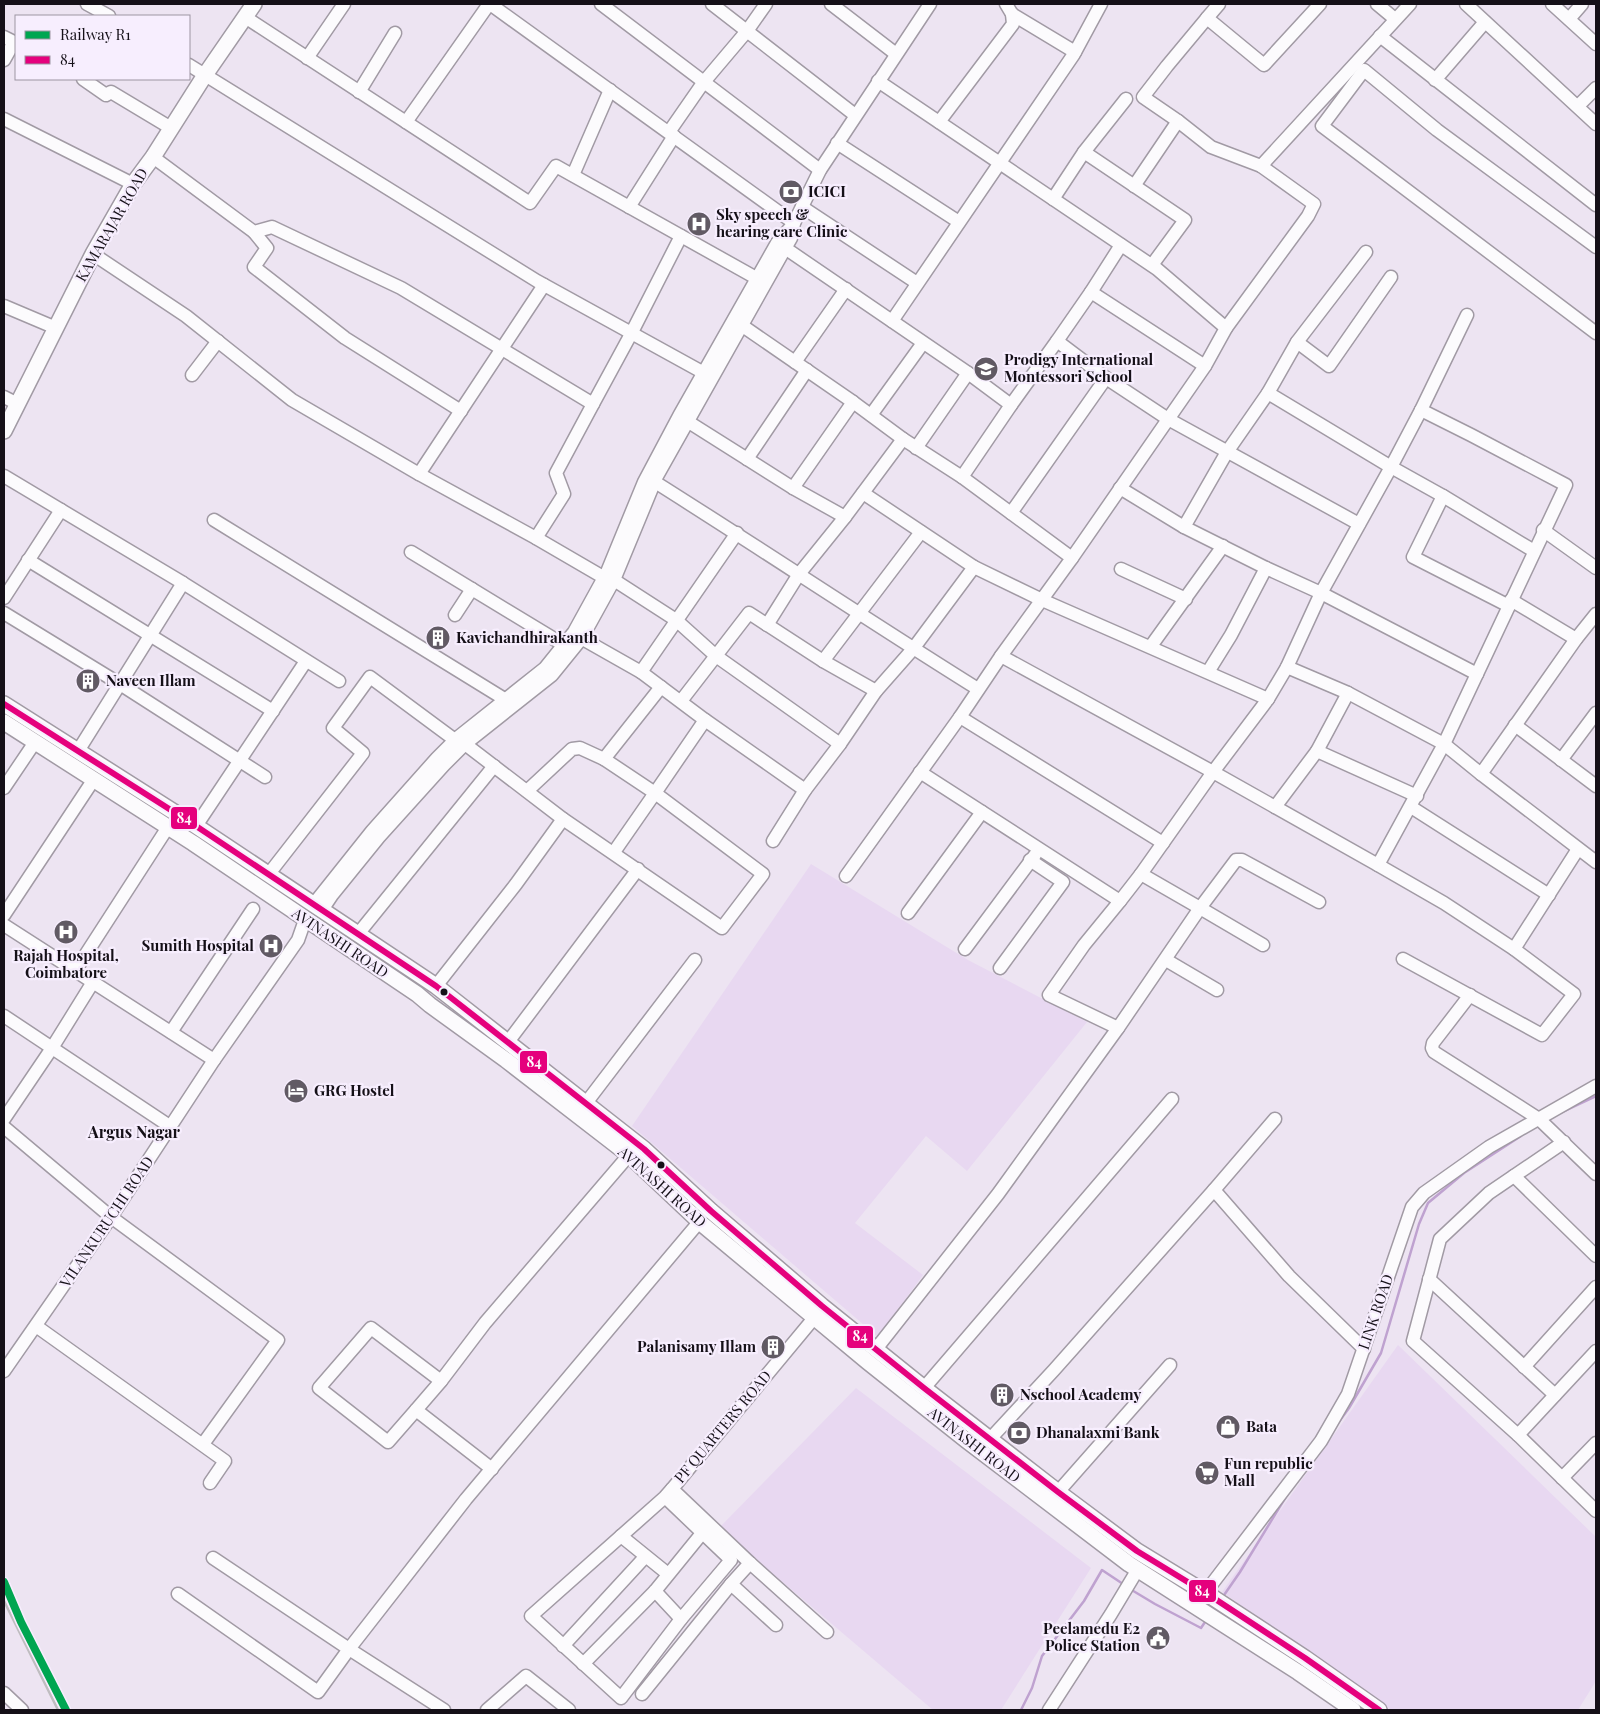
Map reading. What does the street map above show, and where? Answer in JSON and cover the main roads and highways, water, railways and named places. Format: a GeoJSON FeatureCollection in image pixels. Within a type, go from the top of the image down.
{"type":"FeatureCollection","features":[{"type":"Feature","properties":{"kind":"main road","name":"KAMARAJAR ROAD"},"geometry":{"type":"LineString","coordinates":[[4,431],[93,254],[133,184],[153,157],[205,75],[254,4]]}},
{"type":"Feature","properties":{"kind":"main road"},"geometry":{"type":"LineString","coordinates":[[4,704],[44,742],[78,751],[118,785],[196,826],[436,986],[644,1149],[711,1211],[876,1350],[1058,1492],[1137,1551],[1207,1594],[1222,1614],[1306,1658],[1379,1710]]}},
{"type":"Feature","properties":{"kind":"main road","name":"AVINASHI ROAD"},"geometry":{"type":"LineString","coordinates":[[4,722],[44,742],[94,779],[118,785],[168,827],[417,994],[629,1155],[700,1221],[814,1318],[959,1435],[1138,1569],[1200,1608],[1222,1614],[1298,1672],[1353,1710]]}},
{"type":"Feature","properties":{"kind":"main road"},"geometry":{"type":"LineString","coordinates":[[477,1039],[487,1025]]}},
{"type":"Feature","properties":{"kind":"waterway"},"geometry":{"type":"LineString","coordinates":[[1562,1112],[1596,1096]]}},
{"type":"Feature","properties":{"kind":"waterway"},"geometry":{"type":"LineString","coordinates":[[1338,1423],[1349,1408],[1381,1353],[1419,1224],[1428,1203],[1464,1173],[1521,1136]]}},
{"type":"Feature","properties":{"kind":"waterway"},"geometry":{"type":"LineString","coordinates":[[1222,1598],[1287,1495]]}},
{"type":"Feature","properties":{"kind":"waterway"},"geometry":{"type":"LineString","coordinates":[[1021,1710],[1032,1688],[1042,1656],[1084,1601],[1102,1570],[1123,1584]]}},
{"type":"Feature","properties":{"kind":"waterway"},"geometry":{"type":"LineString","coordinates":[[1130,1589],[1201,1628],[1207,1619]]}},
{"type":"Feature","properties":{"kind":"railway"},"geometry":{"type":"LineString","coordinates":[[4,1601],[58,1710]]}},
{"type":"Feature","properties":{"kind":"rail line","name":"R1"},"geometry":{"type":"LineString","coordinates":[[4,1582],[21,1622],[66,1710]]}},
{"type":"Feature","properties":{"kind":"place","name":"ICICI"},"geometry":{"type":"Point","coordinates":[791,192]}},
{"type":"Feature","properties":{"kind":"place","name":"Sky speech & hearing care Clinic"},"geometry":{"type":"Point","coordinates":[699,224]}},
{"type":"Feature","properties":{"kind":"place","name":"Prodigy International Montessori School"},"geometry":{"type":"Point","coordinates":[986,369]}},
{"type":"Feature","properties":{"kind":"place","name":"Kavichandhirakanth"},"geometry":{"type":"Point","coordinates":[438,638]}},
{"type":"Feature","properties":{"kind":"place","name":"Naveen Illam"},"geometry":{"type":"Point","coordinates":[88,681]}},
{"type":"Feature","properties":{"kind":"place","name":"Rajah Hospital, Coimbatore"},"geometry":{"type":"Point","coordinates":[66,932]}},
{"type":"Feature","properties":{"kind":"place","name":"Sumith Hospital"},"geometry":{"type":"Point","coordinates":[271,946]}},
{"type":"Feature","properties":{"kind":"place","name":"GRG Hostel"},"geometry":{"type":"Point","coordinates":[296,1091]}},
{"type":"Feature","properties":{"kind":"place","name":"Palanisamy Illam"},"geometry":{"type":"Point","coordinates":[773,1347]}},
{"type":"Feature","properties":{"kind":"place","name":"Nschool Academy"},"geometry":{"type":"Point","coordinates":[1002,1395]}},
{"type":"Feature","properties":{"kind":"place","name":"Bata"},"geometry":{"type":"Point","coordinates":[1228,1427]}},
{"type":"Feature","properties":{"kind":"place","name":"Dhanalaxmi Bank"},"geometry":{"type":"Point","coordinates":[1019,1433]}},
{"type":"Feature","properties":{"kind":"place","name":"Fun republic Mall"},"geometry":{"type":"Point","coordinates":[1207,1473]}},
{"type":"Feature","properties":{"kind":"place","name":"Peelamedu E2 Police Station"},"geometry":{"type":"Point","coordinates":[1158,1638]}},
{"type":"Feature","properties":{"kind":"district","name":"Argus Nagar"},"geometry":{"type":"Point","coordinates":[134,1132]}}]}
